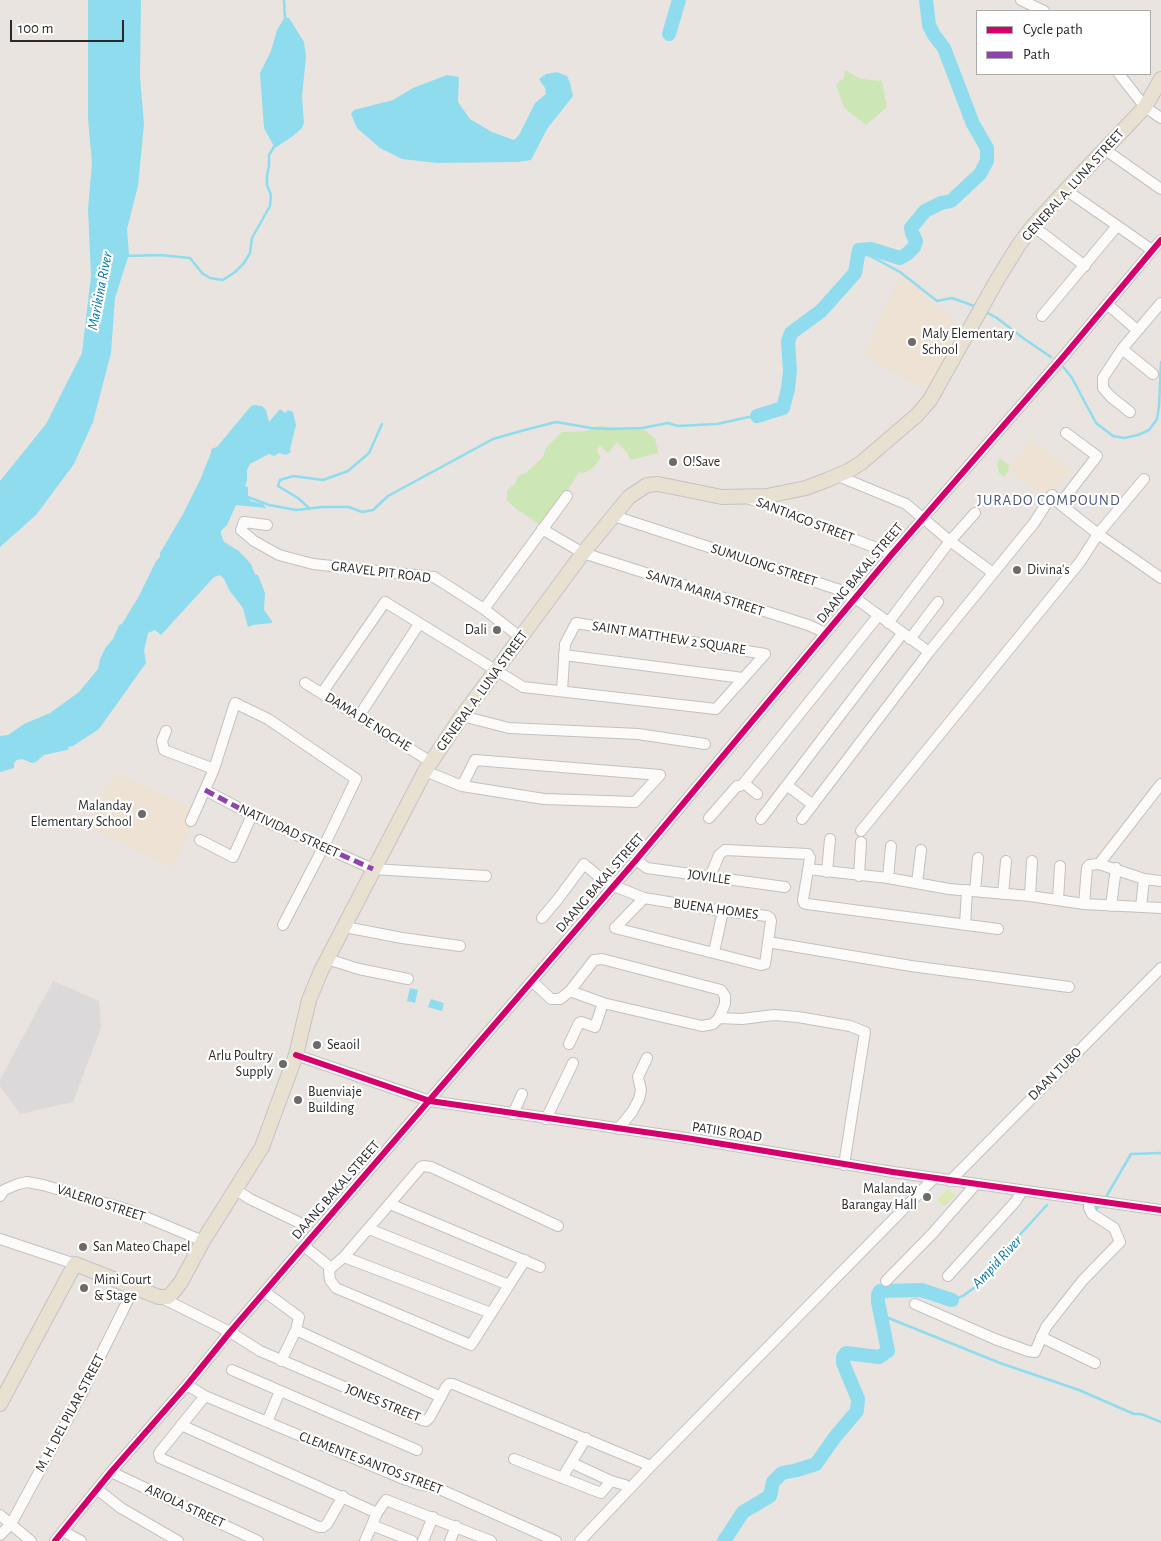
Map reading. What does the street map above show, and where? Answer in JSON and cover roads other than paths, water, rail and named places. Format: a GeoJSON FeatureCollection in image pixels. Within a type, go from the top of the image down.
{"type":"FeatureCollection","features":[{"type":"Feature","properties":{"kind":"main road","name":"GENERAL A. LUNA STREET"},"geometry":{"type":"LineString","coordinates":[[159,1297],[168,1297],[174,1291],[262,1147],[296,1055],[309,1000],[327,959],[428,767],[462,716],[583,553],[629,497],[647,485],[658,484],[722,497],[746,497],[782,493],[806,488],[838,476],[873,453],[924,408],[941,383],[1005,266],[1033,226],[1145,107],[1161,79]]}},
{"type":"Feature","properties":{"kind":"main road"},"geometry":{"type":"LineString","coordinates":[[0,1404],[75,1264],[159,1297]]}},
{"type":"Feature","properties":{"kind":"street"},"geometry":{"type":"LineString","coordinates":[[1021,0],[1042,10]]}},
{"type":"Feature","properties":{"kind":"street"},"geometry":{"type":"LineString","coordinates":[[1120,75],[1145,107],[1161,118]]}},
{"type":"Feature","properties":{"kind":"street"},"geometry":{"type":"LineString","coordinates":[[1104,149],[1161,189]]}},
{"type":"Feature","properties":{"kind":"street"},"geometry":{"type":"LineString","coordinates":[[1066,190],[1152,250]]}},
{"type":"Feature","properties":{"kind":"street"},"geometry":{"type":"LineString","coordinates":[[1033,226],[1085,266]]}},
{"type":"Feature","properties":{"kind":"street"},"geometry":{"type":"LineString","coordinates":[[1042,316],[1118,226]]}},
{"type":"Feature","properties":{"kind":"street","name":"DAANG BAKAL STREET"},"geometry":{"type":"LineString","coordinates":[[55,1541],[230,1332],[614,886],[854,598],[1061,360],[1161,240]]}},
{"type":"Feature","properties":{"kind":"street"},"geometry":{"type":"LineString","coordinates":[[1130,412],[1103,388],[1103,378],[1122,348],[1161,303]]}},
{"type":"Feature","properties":{"kind":"street"},"geometry":{"type":"LineString","coordinates":[[1107,304],[1137,330]]}},
{"type":"Feature","properties":{"kind":"street"},"geometry":{"type":"LineString","coordinates":[[1122,348],[1153,374]]}},
{"type":"Feature","properties":{"kind":"street"},"geometry":{"type":"LineString","coordinates":[[1060,504],[1097,456],[1066,433]]}},
{"type":"Feature","properties":{"kind":"street"},"geometry":{"type":"LineString","coordinates":[[838,476],[906,504],[950,541],[993,573]]}},
{"type":"Feature","properties":{"kind":"street"},"geometry":{"type":"LineString","coordinates":[[861,831],[1080,562],[1098,534],[1144,479]]}},
{"type":"Feature","properties":{"kind":"street"},"geometry":{"type":"LineString","coordinates":[[802,819],[929,652],[1034,523],[1052,495],[1060,504],[1098,534],[1161,578]]}},
{"type":"Feature","properties":{"kind":"street"},"geometry":{"type":"LineString","coordinates":[[484,609],[567,496]]}},
{"type":"Feature","properties":{"kind":"street","name":"SANTIAGO STREET"},"geometry":{"type":"LineString","coordinates":[[746,497],[892,554]]}},
{"type":"Feature","properties":{"kind":"street"},"geometry":{"type":"LineString","coordinates":[[888,623],[950,541],[975,513]]}},
{"type":"Feature","properties":{"kind":"street","name":"SUMULONG STREET"},"geometry":{"type":"LineString","coordinates":[[614,516],[840,590],[929,652]]}},
{"type":"Feature","properties":{"kind":"street","name":"GRAVEL PIT ROAD"},"geometry":{"type":"LineString","coordinates":[[267,525],[243,523],[242,532],[258,544],[279,555],[313,564],[434,576],[484,609],[520,638]]}},
{"type":"Feature","properties":{"kind":"street","name":"SANTA MARIA STREET"},"geometry":{"type":"LineString","coordinates":[[542,529],[583,553],[808,625],[826,633]]}},
{"type":"Feature","properties":{"kind":"street","name":"SAINT MATTHEW 2 SQUARE"},"geometry":{"type":"LineString","coordinates":[[322,693],[385,602],[523,687],[716,709],[765,654],[576,623],[566,644],[562,691]]}},
{"type":"Feature","properties":{"kind":"street"},"geometry":{"type":"LineString","coordinates":[[761,819],[906,637],[938,602]]}},
{"type":"Feature","properties":{"kind":"street"},"geometry":{"type":"LineString","coordinates":[[709,818],[737,786],[744,782],[878,616]]}},
{"type":"Feature","properties":{"kind":"street"},"geometry":{"type":"LineString","coordinates":[[359,716],[419,624]]}},
{"type":"Feature","properties":{"kind":"street","name":"SAINT MATTHEW 2 SQUARE"},"geometry":{"type":"LineString","coordinates":[[564,655],[743,678]]}},
{"type":"Feature","properties":{"kind":"street","name":"DAMA DE NOCHE"},"geometry":{"type":"LineString","coordinates":[[305,682],[359,716],[428,767],[462,786],[544,799],[635,802],[660,775],[475,760],[462,786]]}},
{"type":"Feature","properties":{"kind":"street"},"geometry":{"type":"LineString","coordinates":[[191,821],[214,769],[236,703],[268,719],[356,778],[323,848],[283,925]]}},
{"type":"Feature","properties":{"kind":"street"},"geometry":{"type":"LineString","coordinates":[[462,716],[509,728],[638,734],[705,744]]}},
{"type":"Feature","properties":{"kind":"street"},"geometry":{"type":"LineString","coordinates":[[166,732],[162,740],[164,750],[214,769]]}},
{"type":"Feature","properties":{"kind":"street"},"geometry":{"type":"LineString","coordinates":[[744,782],[757,794]]}},
{"type":"Feature","properties":{"kind":"street"},"geometry":{"type":"LineString","coordinates":[[1099,864],[1161,784]]}},
{"type":"Feature","properties":{"kind":"street"},"geometry":{"type":"LineString","coordinates":[[788,786],[813,805]]}},
{"type":"Feature","properties":{"kind":"street","name":"NATIVIDAD STREET"},"geometry":{"type":"LineString","coordinates":[[205,790],[252,815],[373,870]]}},
{"type":"Feature","properties":{"kind":"street"},"geometry":{"type":"LineString","coordinates":[[200,840],[234,857],[252,815]]}},
{"type":"Feature","properties":{"kind":"street"},"geometry":{"type":"LineString","coordinates":[[827,872],[830,839]]}},
{"type":"Feature","properties":{"kind":"street"},"geometry":{"type":"LineString","coordinates":[[859,876],[861,842]]}},
{"type":"Feature","properties":{"kind":"street"},"geometry":{"type":"LineString","coordinates":[[888,878],[891,846]]}},
{"type":"Feature","properties":{"kind":"street"},"geometry":{"type":"LineString","coordinates":[[710,877],[721,852],[729,849],[808,854],[810,858],[804,903],[998,929]]}},
{"type":"Feature","properties":{"kind":"street"},"geometry":{"type":"LineString","coordinates":[[917,883],[922,850]]}},
{"type":"Feature","properties":{"kind":"street"},"geometry":{"type":"LineString","coordinates":[[965,925],[978,858]]}},
{"type":"Feature","properties":{"kind":"street","name":"JOVILLE"},"geometry":{"type":"LineString","coordinates":[[636,860],[647,868],[785,887]]}},
{"type":"Feature","properties":{"kind":"street"},"geometry":{"type":"LineString","coordinates":[[1003,894],[1006,860]]}},
{"type":"Feature","properties":{"kind":"street"},"geometry":{"type":"LineString","coordinates":[[1030,896],[1032,861]]}},
{"type":"Feature","properties":{"kind":"street","name":"BUENA HOMES"},"geometry":{"type":"LineString","coordinates":[[542,918],[584,864],[604,881],[644,898],[723,911],[768,916],[770,918],[764,964],[714,952]]}},
{"type":"Feature","properties":{"kind":"street"},"geometry":{"type":"LineString","coordinates":[[1084,904],[1087,868],[1089,866],[1099,864],[1116,868],[1144,879],[1161,881]]}},
{"type":"Feature","properties":{"kind":"street"},"geometry":{"type":"LineString","coordinates":[[1058,900],[1060,866]]}},
{"type":"Feature","properties":{"kind":"street"},"geometry":{"type":"LineString","coordinates":[[1112,906],[1116,868]]}},
{"type":"Feature","properties":{"kind":"street"},"geometry":{"type":"LineString","coordinates":[[808,869],[1084,904],[1161,908]]}},
{"type":"Feature","properties":{"kind":"street"},"geometry":{"type":"LineString","coordinates":[[373,870],[486,876]]}},
{"type":"Feature","properties":{"kind":"street"},"geometry":{"type":"LineString","coordinates":[[1141,907],[1144,879]]}},
{"type":"Feature","properties":{"kind":"street"},"geometry":{"type":"LineString","coordinates":[[644,898],[615,928],[714,952],[723,911]]}},
{"type":"Feature","properties":{"kind":"street"},"geometry":{"type":"LineString","coordinates":[[345,927],[402,938],[460,946]]}},
{"type":"Feature","properties":{"kind":"street"},"geometry":{"type":"LineString","coordinates":[[768,942],[911,966],[1069,987]]}},
{"type":"Feature","properties":{"kind":"street"},"geometry":{"type":"LineString","coordinates":[[327,959],[408,978]]}},
{"type":"Feature","properties":{"kind":"street"},"geometry":{"type":"LineString","coordinates":[[532,981],[551,999],[560,1000],[570,991],[594,960],[608,960],[721,990],[725,996],[725,1004],[719,1018],[713,1024],[702,1026],[603,1003],[570,991]]}},
{"type":"Feature","properties":{"kind":"street","name":"DAAN TUBO"},"geometry":{"type":"LineString","coordinates":[[950,1181],[1160,970]]}},
{"type":"Feature","properties":{"kind":"street"},"geometry":{"type":"LineString","coordinates":[[569,1044],[579,1023],[595,1027],[603,1003]]}},
{"type":"Feature","properties":{"kind":"street"},"geometry":{"type":"LineString","coordinates":[[719,1018],[742,1019],[774,1015],[798,1017],[850,1026],[865,1032],[844,1165]]}},
{"type":"Feature","properties":{"kind":"street","name":"PATIIS ROAD"},"geometry":{"type":"LineString","coordinates":[[296,1055],[430,1101],[686,1138],[950,1181],[1161,1210]]}},
{"type":"Feature","properties":{"kind":"street"},"geometry":{"type":"LineString","coordinates":[[618,1129],[632,1112],[639,1099],[642,1090],[638,1077],[648,1058]]}},
{"type":"Feature","properties":{"kind":"street"},"geometry":{"type":"LineString","coordinates":[[546,1119],[573,1063]]}},
{"type":"Feature","properties":{"kind":"street"},"geometry":{"type":"LineString","coordinates":[[513,1114],[522,1094]]}},
{"type":"Feature","properties":{"kind":"street"},"geometry":{"type":"LineString","coordinates":[[525,1260],[470,1345],[336,1288],[330,1280],[329,1271],[369,1229],[421,1167],[427,1166],[558,1226]]}},
{"type":"Feature","properties":{"kind":"street"},"geometry":{"type":"LineString","coordinates":[[581,1541],[651,1466],[934,1178]]}},
{"type":"Feature","properties":{"kind":"street","name":"VALERIO STREET"},"geometry":{"type":"LineString","coordinates":[[0,1196],[4,1190],[18,1184],[27,1182],[43,1184],[129,1210],[203,1241]]}},
{"type":"Feature","properties":{"kind":"street"},"geometry":{"type":"LineString","coordinates":[[886,1281],[932,1234],[976,1184]]}},
{"type":"Feature","properties":{"kind":"street"},"geometry":{"type":"LineString","coordinates":[[236,1190],[300,1223]]}},
{"type":"Feature","properties":{"kind":"street"},"geometry":{"type":"LineString","coordinates":[[948,1276],[1016,1201],[1022,1191]]}},
{"type":"Feature","properties":{"kind":"street"},"geometry":{"type":"LineString","coordinates":[[915,1304],[995,1339],[1028,1351],[1035,1351],[1053,1318],[1083,1280],[1120,1242],[1114,1228],[1092,1214],[1089,1208],[1089,1200]]}},
{"type":"Feature","properties":{"kind":"street"},"geometry":{"type":"LineString","coordinates":[[390,1204],[540,1267]]}},
{"type":"Feature","properties":{"kind":"street"},"geometry":{"type":"LineString","coordinates":[[369,1229],[509,1285]]}},
{"type":"Feature","properties":{"kind":"street"},"geometry":{"type":"LineString","coordinates":[[0,1239],[75,1264]]}},
{"type":"Feature","properties":{"kind":"street"},"geometry":{"type":"LineString","coordinates":[[304,1246],[331,1268]]}},
{"type":"Feature","properties":{"kind":"street"},"geometry":{"type":"LineString","coordinates":[[344,1257],[491,1313]]}},
{"type":"Feature","properties":{"kind":"street","name":"M. H. DEL PILAR STREET"},"geometry":{"type":"LineString","coordinates":[[0,1535],[11,1524],[81,1395],[134,1288]]}},
{"type":"Feature","properties":{"kind":"street"},"geometry":{"type":"LineString","coordinates":[[265,1292],[300,1319],[281,1361]]}},
{"type":"Feature","properties":{"kind":"street","name":"JONES STREET"},"geometry":{"type":"LineString","coordinates":[[159,1297],[230,1332],[260,1352],[426,1421],[446,1386],[453,1384],[651,1466]]}},
{"type":"Feature","properties":{"kind":"street"},"geometry":{"type":"LineString","coordinates":[[296,1330],[441,1397]]}},
{"type":"Feature","properties":{"kind":"street"},"geometry":{"type":"LineString","coordinates":[[1042,1337],[1095,1363]]}},
{"type":"Feature","properties":{"kind":"street"},"geometry":{"type":"LineString","coordinates":[[232,1370],[417,1450]]}},
{"type":"Feature","properties":{"kind":"street","name":"CLEMENTE SANTOS STREET"},"geometry":{"type":"LineString","coordinates":[[187,1384],[205,1396],[401,1478],[437,1488],[556,1541]]}},
{"type":"Feature","properties":{"kind":"street"},"geometry":{"type":"LineString","coordinates":[[267,1422],[280,1391]]}},
{"type":"Feature","properties":{"kind":"street"},"geometry":{"type":"LineString","coordinates":[[205,1396],[159,1453],[160,1458],[319,1527],[327,1524],[342,1496]]}},
{"type":"Feature","properties":{"kind":"street"},"geometry":{"type":"LineString","coordinates":[[181,1424],[377,1513]]}},
{"type":"Feature","properties":{"kind":"street"},"geometry":{"type":"LineString","coordinates":[[562,1478],[586,1438]]}},
{"type":"Feature","properties":{"kind":"street"},"geometry":{"type":"LineString","coordinates":[[514,1460],[601,1493],[611,1481]]}},
{"type":"Feature","properties":{"kind":"street"},"geometry":{"type":"LineString","coordinates":[[572,1462],[611,1481],[625,1485]]}},
{"type":"Feature","properties":{"kind":"street","name":"ARIOLA STREET"},"geometry":{"type":"LineString","coordinates":[[111,1472],[258,1541]]}},
{"type":"Feature","properties":{"kind":"street"},"geometry":{"type":"LineString","coordinates":[[98,1490],[121,1508],[178,1541]]}},
{"type":"Feature","properties":{"kind":"street"},"geometry":{"type":"LineString","coordinates":[[365,1541],[377,1513],[386,1500],[491,1541]]}},
{"type":"Feature","properties":{"kind":"street"},"geometry":{"type":"LineString","coordinates":[[0,1515],[31,1541]]}},
{"type":"Feature","properties":{"kind":"street"},"geometry":{"type":"LineString","coordinates":[[423,1541],[433,1517]]}},
{"type":"Feature","properties":{"kind":"street"},"geometry":{"type":"LineString","coordinates":[[372,1525],[412,1541]]}},
{"type":"Feature","properties":{"kind":"street"},"geometry":{"type":"LineString","coordinates":[[450,1541],[456,1526]]}},
{"type":"Feature","properties":{"kind":"street"},"geometry":{"type":"LineString","coordinates":[[63,1531],[81,1541]]}},
{"type":"Feature","properties":{"kind":"water","name":"Marikina River"},"geometry":{"type":"Polygon","coordinates":[[[88,0],[141,0],[140,76],[144,124],[138,186],[127,229],[129,254],[115,298],[111,353],[93,422],[74,464],[36,515],[0,547],[0,481],[46,424],[82,353],[91,276],[88,209],[92,163],[88,119],[88,0]]]}},
{"type":"Feature","properties":{"kind":"water"},"geometry":{"type":"Polygon","coordinates":[[[285,17],[289,18],[304,42],[306,57],[302,96],[304,123],[302,128],[293,136],[275,148],[264,128],[260,73],[271,51],[277,30],[285,17]]]}},
{"type":"Feature","properties":{"kind":"water"},"geometry":{"type":"Polygon","coordinates":[[[557,72],[567,76],[573,96],[547,129],[531,160],[518,162],[437,163],[402,159],[380,148],[357,128],[351,114],[354,110],[393,100],[413,88],[447,75],[459,77],[458,102],[470,119],[492,132],[514,140],[519,135],[535,103],[546,94],[545,88],[539,79],[546,74],[557,72]]]}},
{"type":"Feature","properties":{"kind":"water"},"geometry":{"type":"Polygon","coordinates":[[[251,406],[262,406],[266,410],[269,422],[280,409],[285,413],[288,410],[293,412],[296,425],[290,449],[291,452],[286,455],[279,453],[274,456],[269,454],[250,464],[247,470],[245,486],[248,487],[248,498],[251,501],[263,504],[266,508],[236,505],[221,534],[224,542],[239,551],[251,564],[255,574],[258,575],[265,593],[264,610],[272,623],[248,627],[243,608],[229,590],[224,579],[220,575],[214,577],[161,635],[155,630],[148,633],[144,651],[146,663],[99,729],[73,746],[68,747],[69,749],[67,750],[44,755],[32,763],[22,759],[17,760],[14,763],[14,768],[0,772],[0,736],[8,735],[24,724],[50,713],[79,692],[98,669],[100,659],[106,647],[113,639],[119,625],[122,624],[139,596],[156,561],[160,557],[160,553],[183,514],[200,480],[211,449],[217,447],[251,406]]]}},
{"type":"Feature","properties":{"kind":"water"},"geometry":{"type":"Polygon","coordinates":[[[410,988],[418,990],[415,1003],[407,1001],[410,988]]]}},
{"type":"Feature","properties":{"kind":"water"},"geometry":{"type":"Polygon","coordinates":[[[431,999],[444,1003],[442,1011],[428,1007],[431,999]]]}},
{"type":"Feature","properties":{"kind":"waterway"},"geometry":{"type":"LineString","coordinates":[[284,0],[285,18]]}},
{"type":"Feature","properties":{"kind":"waterway"},"geometry":{"type":"LineString","coordinates":[[669,34],[679,0]]}},
{"type":"Feature","properties":{"kind":"waterway"},"geometry":{"type":"LineString","coordinates":[[757,416],[783,408],[790,371],[788,342],[791,333],[821,311],[855,273],[859,250],[871,249],[900,258],[907,254],[914,247],[916,241],[911,228],[925,211],[941,203],[951,201],[980,174],[987,161],[987,148],[973,124],[944,48],[929,25],[926,0]]}},
{"type":"Feature","properties":{"kind":"waterway"},"geometry":{"type":"LineString","coordinates":[[125,256],[160,255],[190,258],[202,273],[210,278],[223,280],[235,272],[250,253],[252,238],[270,206],[271,195],[267,185],[267,175],[269,155],[275,145]]}},
{"type":"Feature","properties":{"kind":"waterway"},"geometry":{"type":"LineString","coordinates":[[859,250],[900,272],[937,301],[952,298],[977,307]]}},
{"type":"Feature","properties":{"kind":"waterway"},"geometry":{"type":"LineString","coordinates":[[984,311],[997,318],[1051,357]]}},
{"type":"Feature","properties":{"kind":"waterway"},"geometry":{"type":"LineString","coordinates":[[1061,364],[1072,378],[1096,423],[1113,436],[1124,438],[1149,430],[1157,419],[1161,362]]}},
{"type":"Feature","properties":{"kind":"waterway"},"geometry":{"type":"LineString","coordinates":[[245,496],[269,505],[296,510],[322,507],[349,507],[362,512],[373,510],[388,496],[493,439],[556,422],[610,429],[642,428],[668,423],[678,426],[717,424],[749,417]]}},
{"type":"Feature","properties":{"kind":"waterway"},"geometry":{"type":"LineString","coordinates":[[310,509],[298,498],[278,486],[280,480],[293,476],[323,480],[348,471],[369,453],[382,424]]}},
{"type":"Feature","properties":{"kind":"waterway"},"geometry":{"type":"LineString","coordinates":[[1110,1198],[1106,1197],[1131,1154],[1161,1153]]}},
{"type":"Feature","properties":{"kind":"waterway","name":"Ampid River"},"geometry":{"type":"LineString","coordinates":[[952,1300],[963,1296],[982,1282],[1015,1240],[1047,1205]]}},
{"type":"Feature","properties":{"kind":"waterway"},"geometry":{"type":"LineString","coordinates":[[1096,1209],[1101,1205]]}},
{"type":"Feature","properties":{"kind":"waterway","name":"Ampid River"},"geometry":{"type":"LineString","coordinates":[[724,1541],[743,1512],[770,1496],[773,1482],[782,1473],[816,1464],[857,1411],[858,1399],[843,1363],[843,1357],[846,1353],[879,1357],[888,1351],[878,1302],[880,1291],[921,1290],[952,1300]]}},
{"type":"Feature","properties":{"kind":"waterway"},"geometry":{"type":"LineString","coordinates":[[881,1315],[1000,1363],[1079,1390],[1134,1414],[1141,1414],[1161,1422]]}},
{"type":"Feature","properties":{"kind":"place","name":"Maly Elementary School"},"geometry":{"type":"Point","coordinates":[912,342]}},
{"type":"Feature","properties":{"kind":"place","name":"O!Save"},"geometry":{"type":"Point","coordinates":[673,462]}},
{"type":"Feature","properties":{"kind":"place","name":"Divina's"},"geometry":{"type":"Point","coordinates":[1017,570]}},
{"type":"Feature","properties":{"kind":"place","name":"Dali"},"geometry":{"type":"Point","coordinates":[497,630]}},
{"type":"Feature","properties":{"kind":"place","name":"Malanday Elementary School"},"geometry":{"type":"Point","coordinates":[142,814]}},
{"type":"Feature","properties":{"kind":"place","name":"Seaoil"},"geometry":{"type":"Point","coordinates":[317,1045]}},
{"type":"Feature","properties":{"kind":"place","name":"Arlu Poultry Supply"},"geometry":{"type":"Point","coordinates":[283,1064]}},
{"type":"Feature","properties":{"kind":"place","name":"Buenviaje Building"},"geometry":{"type":"Point","coordinates":[298,1100]}},
{"type":"Feature","properties":{"kind":"place","name":"Malanday Barangay Hall"},"geometry":{"type":"Point","coordinates":[927,1197]}},
{"type":"Feature","properties":{"kind":"place","name":"San Mateo Chapel"},"geometry":{"type":"Point","coordinates":[83,1247]}},
{"type":"Feature","properties":{"kind":"place","name":"Mini Court & Stage"},"geometry":{"type":"Point","coordinates":[84,1288]}},
{"type":"Feature","properties":{"kind":"district","name":"JURADO COMPOUND"},"geometry":{"type":"Point","coordinates":[1049,500]}}]}
